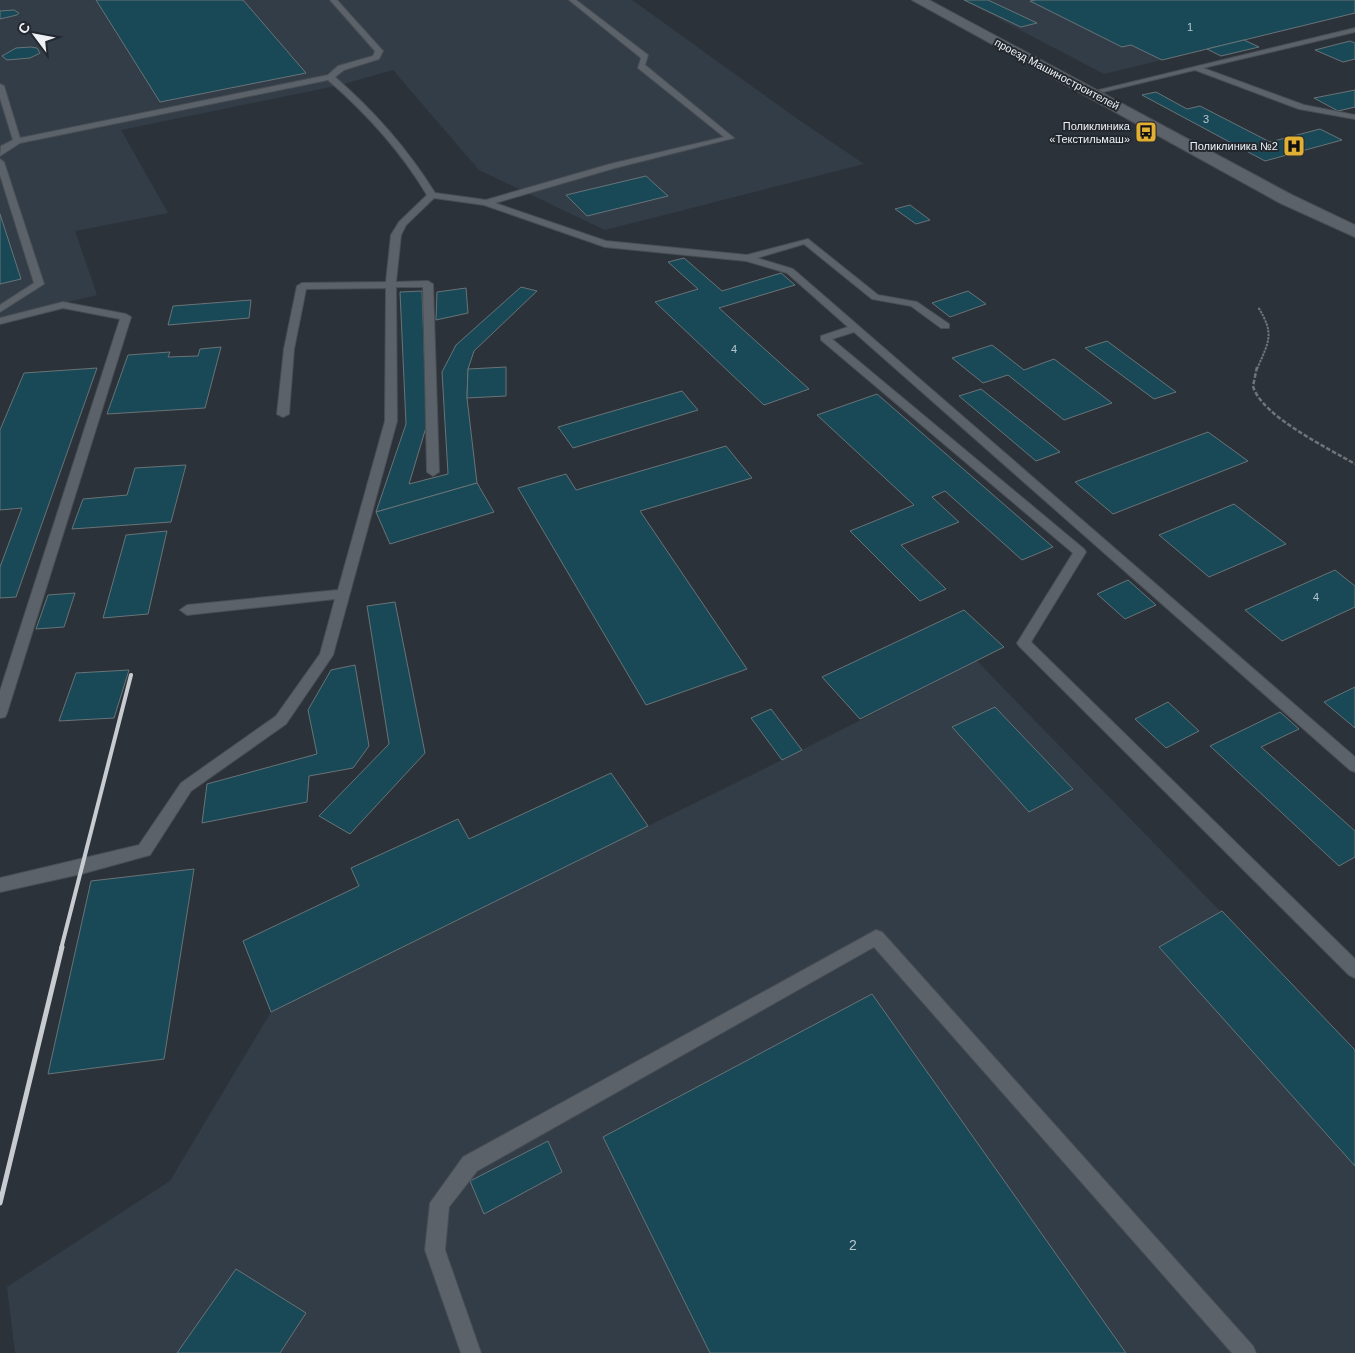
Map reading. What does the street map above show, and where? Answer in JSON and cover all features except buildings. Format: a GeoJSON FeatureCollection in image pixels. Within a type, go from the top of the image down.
{"type":"FeatureCollection","features":[{"type":"Feature","properties":{"kind":"main road","name":"проезд Машиностроителей"},"geometry":{"type":"LineString","coordinates":[[919,0],[1295,195],[1355,224]]}},
{"type":"Feature","properties":{"kind":"main road","name":"проезд Машиностроителей"},"geometry":{"type":"LineString","coordinates":[[932,0],[1286,198],[1355,232]]}},
{"type":"Feature","properties":{"kind":"lane"},"geometry":{"type":"LineString","coordinates":[[0,154],[4,148],[17,141],[330,77],[341,68],[376,57],[379,51],[333,0]]}},
{"type":"Feature","properties":{"kind":"lane"},"geometry":{"type":"LineString","coordinates":[[486,203],[613,166],[730,138],[641,66],[645,57],[572,0]]}},
{"type":"Feature","properties":{"kind":"lane"},"geometry":{"type":"LineString","coordinates":[[1098,92],[1355,30]]}},
{"type":"Feature","properties":{"kind":"lane"},"geometry":{"type":"LineString","coordinates":[[1198,69],[1302,107],[1355,117]]}},
{"type":"Feature","properties":{"kind":"lane"},"geometry":{"type":"LineString","coordinates":[[330,77],[386,129],[411,160],[432,195]]}},
{"type":"Feature","properties":{"kind":"lane"},"geometry":{"type":"LineString","coordinates":[[0,86],[17,141]]}},
{"type":"Feature","properties":{"kind":"lane"},"geometry":{"type":"LineString","coordinates":[[0,162],[39,284],[0,309]]}},
{"type":"Feature","properties":{"kind":"lane"},"geometry":{"type":"LineString","coordinates":[[432,195],[486,203],[605,244],[747,258],[790,271],[1355,766]]}},
{"type":"Feature","properties":{"kind":"lane"},"geometry":{"type":"LineString","coordinates":[[0,885],[81,867],[144,850],[186,788],[281,720],[326,655],[391,421],[390,284],[396,235],[402,224],[432,195]]}},
{"type":"Feature","properties":{"kind":"lane"},"geometry":{"type":"LineString","coordinates":[[747,258],[805,241],[875,297],[914,304],[945,326]]}},
{"type":"Feature","properties":{"kind":"lane"},"geometry":{"type":"LineString","coordinates":[[283,414],[289,349],[302,286],[428,284],[433,472]]}},
{"type":"Feature","properties":{"kind":"lane"},"geometry":{"type":"LineString","coordinates":[[0,321],[63,306],[126,317],[0,713]]}},
{"type":"Feature","properties":{"kind":"lane"},"geometry":{"type":"LineString","coordinates":[[856,328],[825,338],[1080,552],[1024,643],[1355,970]]}},
{"type":"Feature","properties":{"kind":"lane"},"geometry":{"type":"LineString","coordinates":[[187,610],[343,594]]}},
{"type":"Feature","properties":{"kind":"lane"},"geometry":{"type":"LineString","coordinates":[[471,1353],[436,1250],[440,1203],[470,1164],[876,937],[1246,1353]]}},
{"type":"Feature","properties":{"kind":"path"},"geometry":{"type":"LineString","coordinates":[[1258,307],[1268,322],[1271,336],[1253,380],[1254,391],[1260,401],[1295,427],[1355,464]]}},
{"type":"Feature","properties":{"kind":"shaded area"},"geometry":{"type":"Polygon","coordinates":[[[0,0],[632,0],[796,118],[864,164],[605,230],[479,170],[393,70],[340,85],[121,130],[168,213],[75,231],[97,295],[0,318],[0,0]]]}},
{"type":"Feature","properties":{"kind":"shaded area"},"geometry":{"type":"Polygon","coordinates":[[[963,0],[1355,0],[1355,13],[1104,74],[963,0]]]}},
{"type":"Feature","properties":{"kind":"shaded area"},"geometry":{"type":"Polygon","coordinates":[[[977,661],[1355,1050],[1355,1353],[15,1353],[7,1287],[170,1181],[271,1012],[782,760],[977,661]]]}},
{"type":"Feature","properties":{"kind":"railway"},"geometry":{"type":"LineString","coordinates":[[61,949],[131,675]]}},
{"type":"Feature","properties":{"kind":"railway"},"geometry":{"type":"LineString","coordinates":[[0,1203],[62,947]]}},
{"type":"Feature","properties":{"kind":"place","name":"Поликлиника «Текстильмаш»"},"geometry":{"type":"Point","coordinates":[1146,132]}},
{"type":"Feature","properties":{"kind":"place","name":"Поликлиника №2"},"geometry":{"type":"Point","coordinates":[1294,146]}}]}
